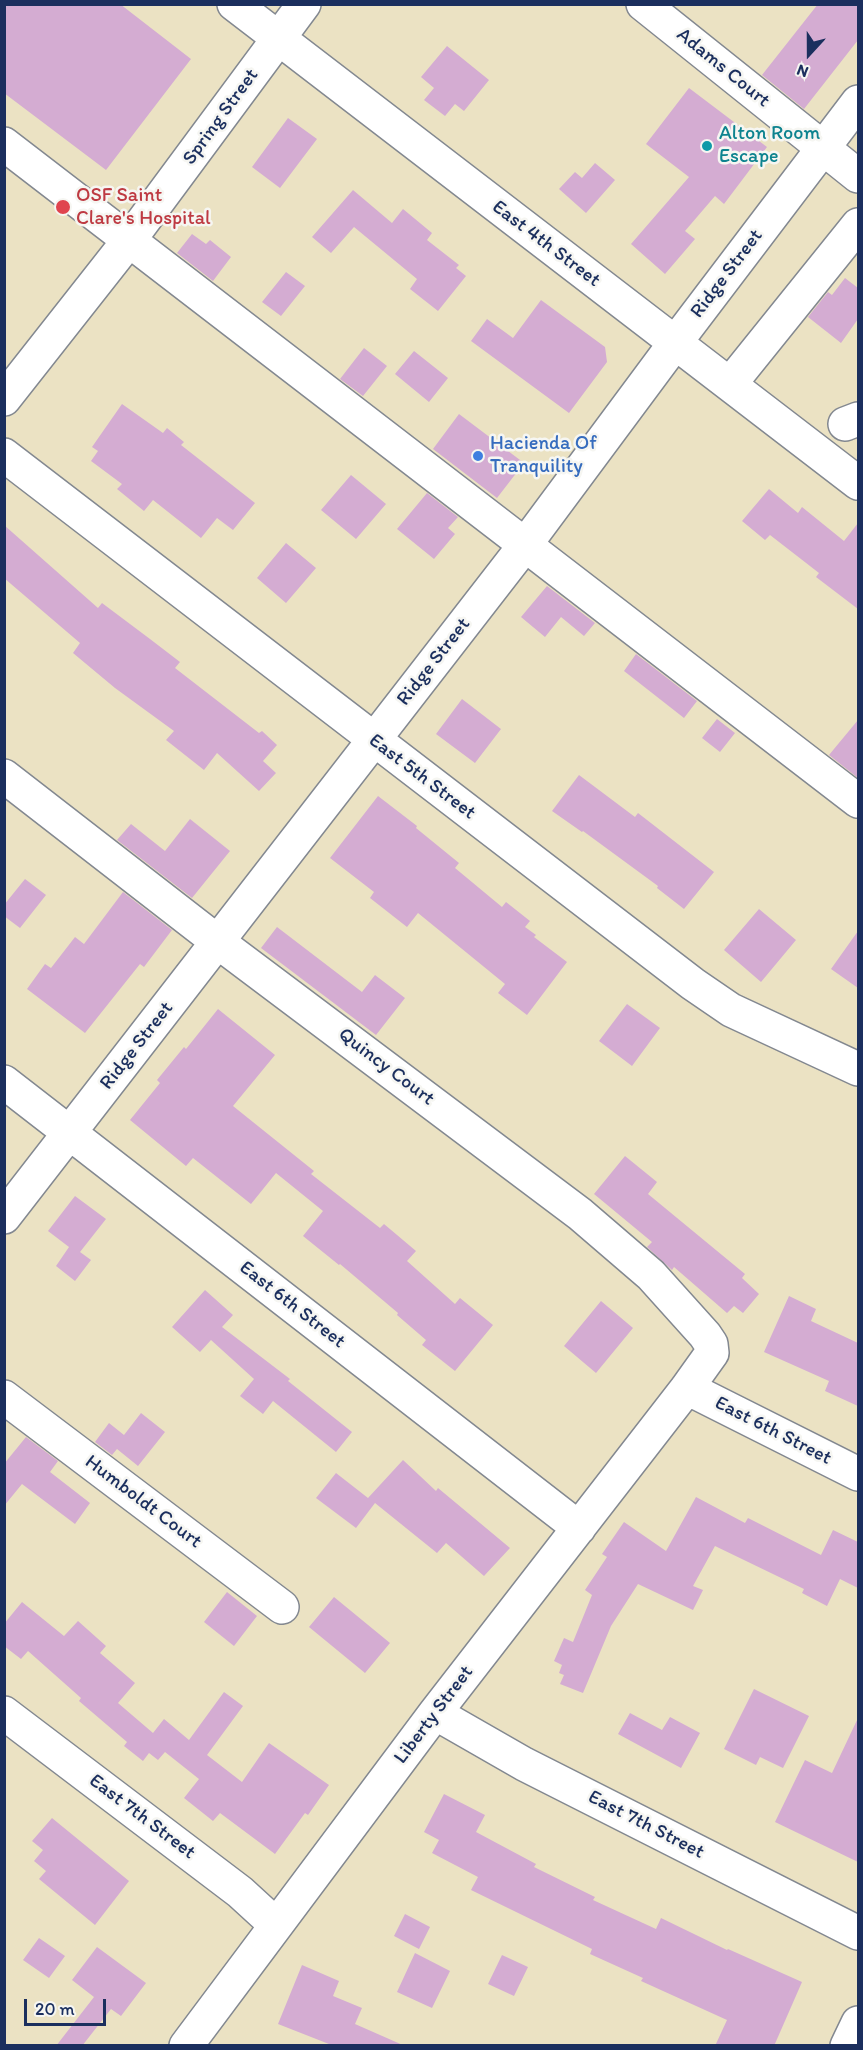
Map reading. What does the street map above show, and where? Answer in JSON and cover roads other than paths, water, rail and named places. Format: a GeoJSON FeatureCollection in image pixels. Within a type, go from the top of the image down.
{"type":"FeatureCollection","features":[{"type":"Feature","properties":{"kind":"street","name":"East 4th Street"},"geometry":{"type":"LineString","coordinates":[[234,4],[858,483]]}},
{"type":"Feature","properties":{"kind":"street","name":"Spring Street"},"geometry":{"type":"LineString","coordinates":[[4,399],[130,239],[304,4]]}},
{"type":"Feature","properties":{"kind":"street","name":"Adams Court"},"geometry":{"type":"LineString","coordinates":[[643,4],[858,176]]}},
{"type":"Feature","properties":{"kind":"street","name":"Ridge Street"},"geometry":{"type":"LineString","coordinates":[[4,1217],[525,545],[858,102]]}},
{"type":"Feature","properties":{"kind":"street"},"geometry":{"type":"LineString","coordinates":[[4,144],[858,801]]}},
{"type":"Feature","properties":{"kind":"street"},"geometry":{"type":"LineString","coordinates":[[730,384],[858,225]]}},
{"type":"Feature","properties":{"kind":"street","name":"East 5th Street"},"geometry":{"type":"LineString","coordinates":[[4,455],[702,990],[731,1010],[858,1069]]}},
{"type":"Feature","properties":{"kind":"street","name":"Quincy Court"},"geometry":{"type":"LineString","coordinates":[[4,776],[218,942],[534,1178],[651,1275],[711,1344],[712,1353],[687,1388]]}},
{"type":"Feature","properties":{"kind":"street","name":"East 6th Street"},"geometry":{"type":"LineString","coordinates":[[4,1082],[579,1528]]}},
{"type":"Feature","properties":{"kind":"street","name":"East 6th Street"},"geometry":{"type":"LineString","coordinates":[[687,1388],[858,1474]]}},
{"type":"Feature","properties":{"kind":"street","name":"Liberty Street"},"geometry":{"type":"LineString","coordinates":[[191,2044],[276,1925],[435,1713],[687,1388]]}},
{"type":"Feature","properties":{"kind":"street","name":"Humboldt Court"},"geometry":{"type":"LineString","coordinates":[[4,1397],[282,1607]]}},
{"type":"Feature","properties":{"kind":"street","name":"East 7th Street"},"geometry":{"type":"LineString","coordinates":[[4,1713],[240,1892],[276,1925]]}},
{"type":"Feature","properties":{"kind":"street","name":"East 7th Street"},"geometry":{"type":"LineString","coordinates":[[435,1713],[524,1764],[858,1933]]}},
{"type":"Feature","properties":{"kind":"street"},"geometry":{"type":"LineString","coordinates":[[847,2046],[858,2023]]}},
{"type":"Feature","properties":{"kind":"place","name":"Alton Room Escape"},"geometry":{"type":"Point","coordinates":[707,146]}},
{"type":"Feature","properties":{"kind":"place","name":"OSF Saint Clare's Hospital"},"geometry":{"type":"Point","coordinates":[63,207]}},
{"type":"Feature","properties":{"kind":"place","name":"Hacienda Of Tranquility"},"geometry":{"type":"Point","coordinates":[478,456]}}]}
